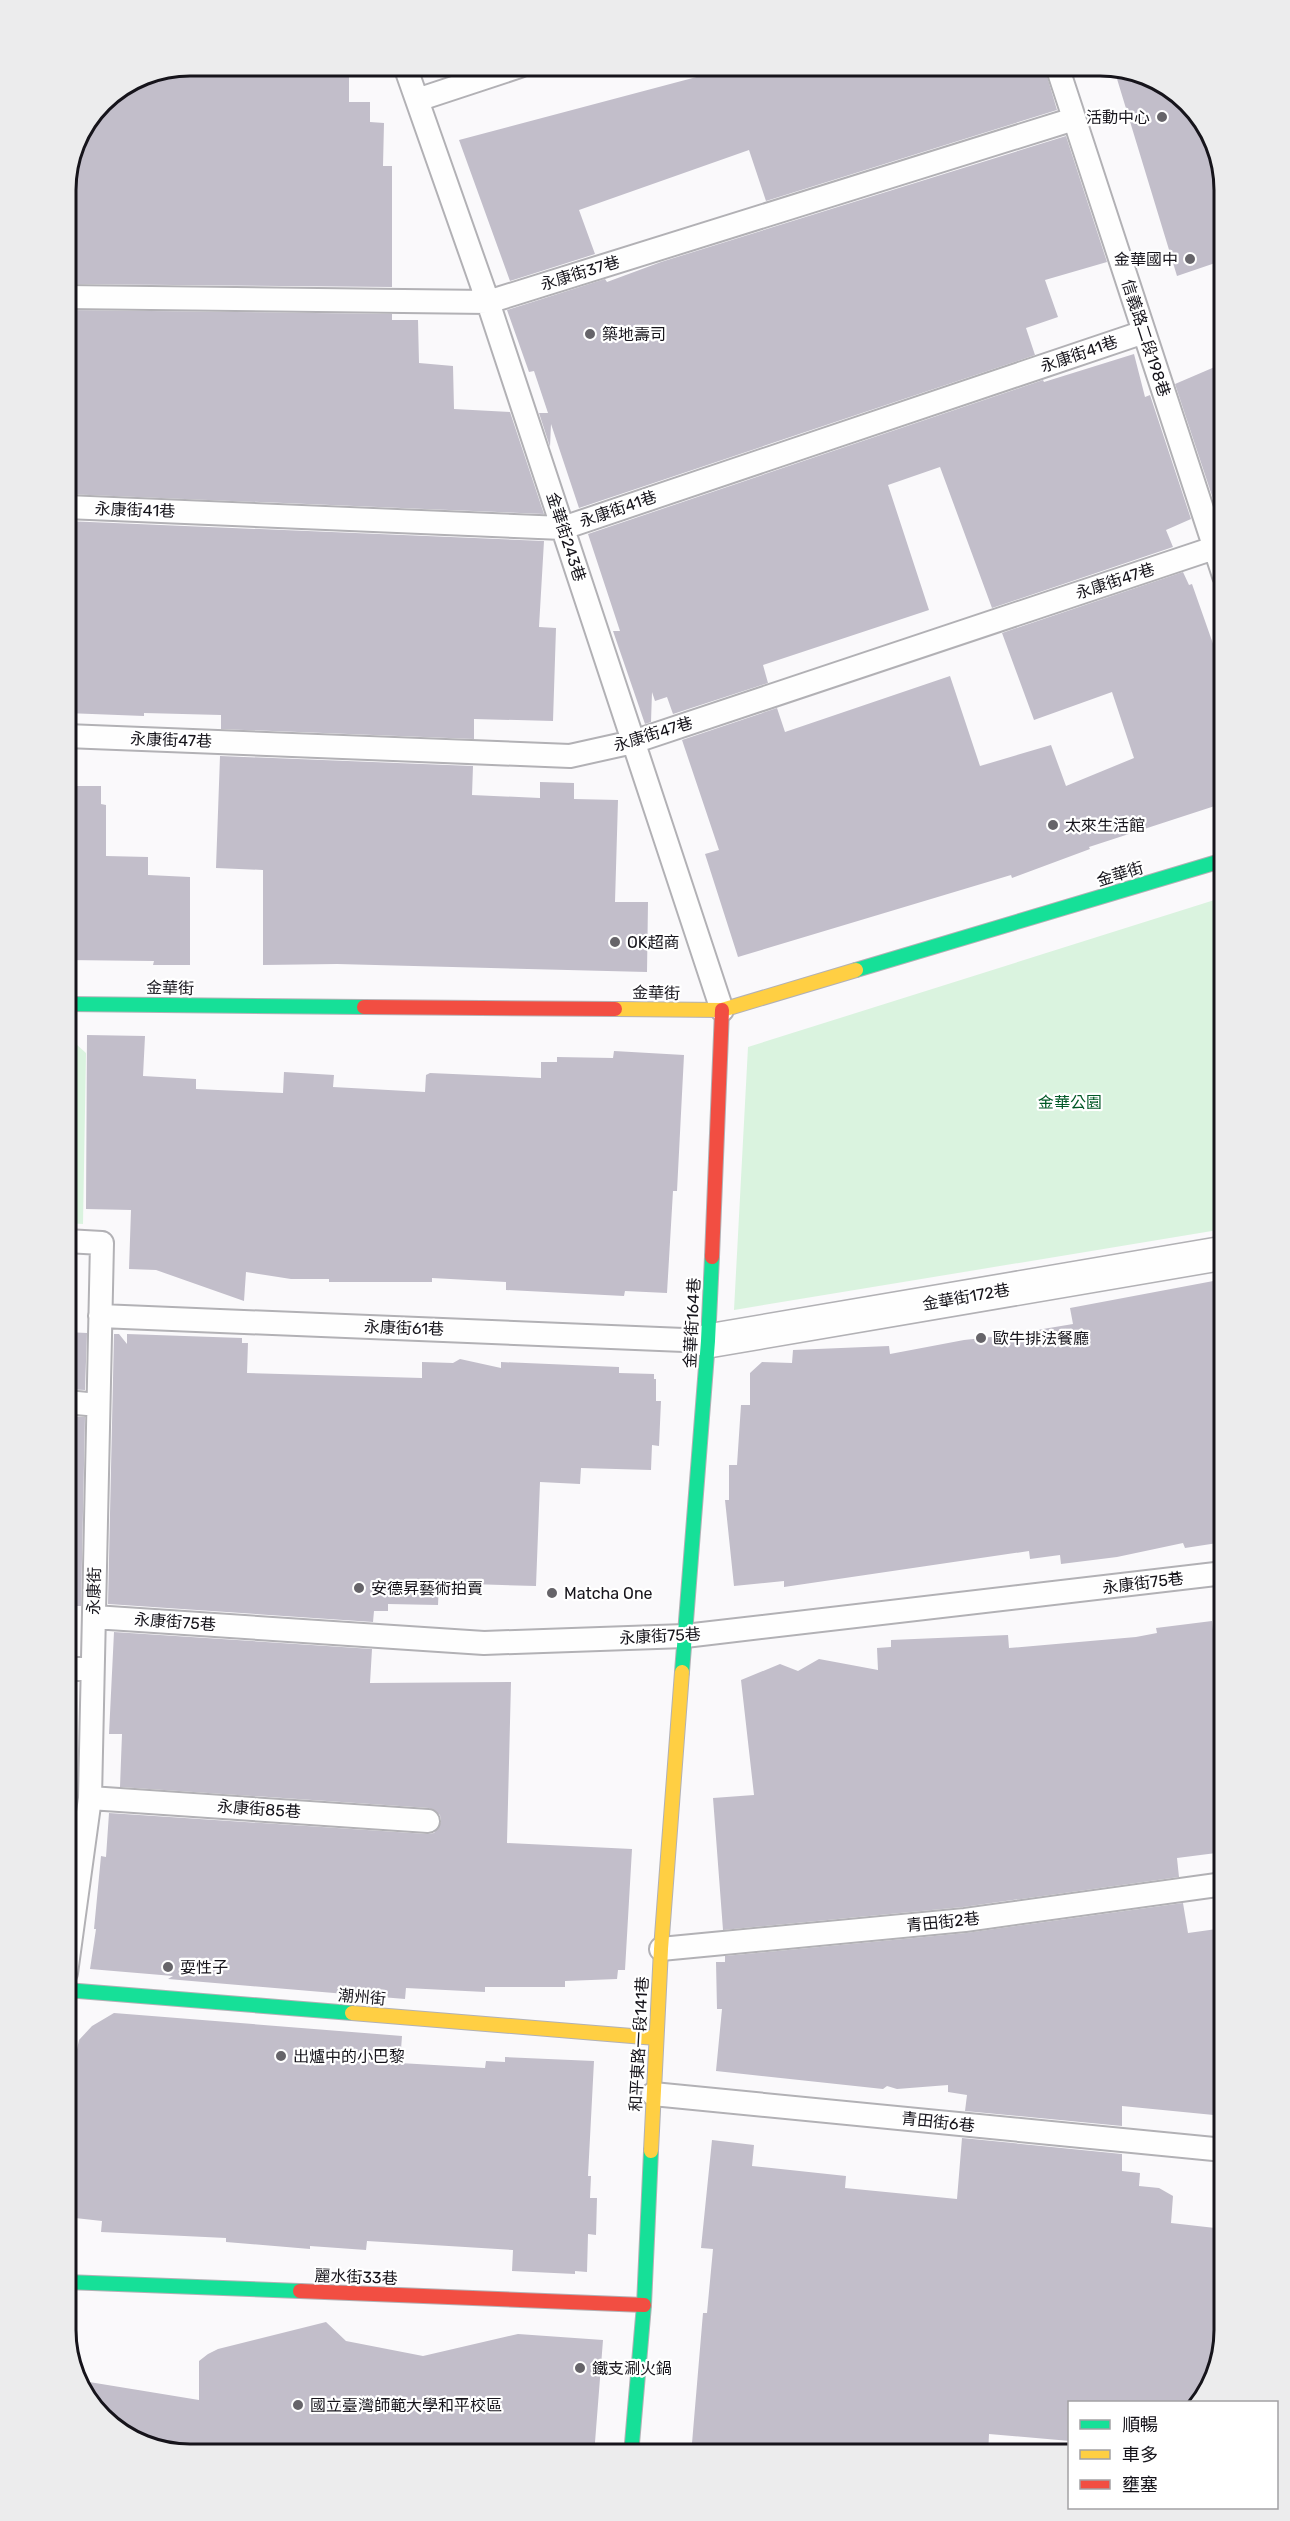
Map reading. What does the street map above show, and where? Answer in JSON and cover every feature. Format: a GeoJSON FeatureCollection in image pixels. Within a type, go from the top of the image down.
{"type":"FeatureCollection","features":[{"type":"Feature","properties":{"kind":"street","name":"金華街"},"geometry":{"type":"LineString","coordinates":[[77,1004],[722,1010],[1214,863]]}},
{"type":"Feature","properties":{"kind":"street","name":"金華街164巷"},"geometry":{"type":"LineString","coordinates":[[685,1636],[708,1341],[722,1010]]}},
{"type":"Feature","properties":{"kind":"street","name":"金華街172巷"},"geometry":{"type":"LineString","coordinates":[[708,1341],[1214,1255]]}},
{"type":"Feature","properties":{"kind":"street","name":"和平東路一段141巷"},"geometry":{"type":"LineString","coordinates":[[633,2444],[644,2305],[661,1949],[685,1636]]}},
{"type":"Feature","properties":{"kind":"street","name":"潮州街"},"geometry":{"type":"LineString","coordinates":[[76,1991],[656,2038]]}},
{"type":"Feature","properties":{"kind":"street","name":"麗水街33巷"},"geometry":{"type":"LineString","coordinates":[[76,2282],[644,2305]]}},
{"type":"Feature","properties":{"kind":"lane","name":"金華街243巷"},"geometry":{"type":"LineString","coordinates":[[409,77],[488,302],[722,1010]]}},
{"type":"Feature","properties":{"kind":"lane"},"geometry":{"type":"LineString","coordinates":[[417,100],[487,77]]}},
{"type":"Feature","properties":{"kind":"lane","name":"信義路二段198巷"},"geometry":{"type":"LineString","coordinates":[[1061,77],[1214,548]]}},
{"type":"Feature","properties":{"kind":"lane","name":"永康街37巷"},"geometry":{"type":"LineString","coordinates":[[77,297],[488,302],[1074,119]]}},
{"type":"Feature","properties":{"kind":"lane","name":"永康街41巷"},"geometry":{"type":"LineString","coordinates":[[77,507],[563,528],[1144,332]]}},
{"type":"Feature","properties":{"kind":"lane","name":"永康街47巷"},"geometry":{"type":"LineString","coordinates":[[77,736],[570,756],[633,742],[1214,548]]}},
{"type":"Feature","properties":{"kind":"lane","name":"永康街"},"geometry":{"type":"LineString","coordinates":[[76,1899],[90,1798],[102,1243],[77,1242]]}},
{"type":"Feature","properties":{"kind":"lane","name":"永康街61巷"},"geometry":{"type":"LineString","coordinates":[[100,1316],[708,1341]]}},
{"type":"Feature","properties":{"kind":"lane"},"geometry":{"type":"LineString","coordinates":[[76,1403],[98,1405]]}},
{"type":"Feature","properties":{"kind":"lane","name":"永康街75巷"},"geometry":{"type":"LineString","coordinates":[[94,1617],[484,1643],[685,1636],[1214,1574]]}},
{"type":"Feature","properties":{"kind":"lane"},"geometry":{"type":"LineString","coordinates":[[76,1669],[92,1669]]}},
{"type":"Feature","properties":{"kind":"lane","name":"永康街85巷"},"geometry":{"type":"LineString","coordinates":[[90,1798],[428,1821]]}},
{"type":"Feature","properties":{"kind":"lane","name":"青田街2巷"},"geometry":{"type":"LineString","coordinates":[[661,1949],[965,1920],[1214,1885]]}},
{"type":"Feature","properties":{"kind":"lane","name":"青田街6巷"},"geometry":{"type":"LineString","coordinates":[[653,2094],[1214,2149]]}},
{"type":"Feature","properties":{"kind":"green space","name":"金華公園"},"geometry":{"type":"Polygon","coordinates":[[[1214,900],[1214,1231],[734,1310],[748,1047],[1214,900]]]}},
{"type":"Feature","properties":{"kind":"green space"},"geometry":{"type":"Polygon","coordinates":[[[77,1045],[86,1053],[83,1224],[77,1224],[77,1045]]]}},
{"type":"Feature","properties":{"kind":"building"},"geometry":{"type":"Polygon","coordinates":[[[183,77],[349,77],[349,102],[370,102],[370,122],[384,123],[383,166],[392,166],[392,287],[77,284],[77,183],[80,161],[88,140],[100,121],[115,105],[147,85],[168,79],[183,77]]]}},
{"type":"Feature","properties":{"kind":"building"},"geometry":{"type":"Polygon","coordinates":[[[697,77],[1047,77],[1057,110],[766,201],[749,150],[579,210],[595,254],[510,281],[459,140],[697,77]]]}},
{"type":"Feature","properties":{"kind":"building","name":"活動中心"},"geometry":{"type":"Polygon","coordinates":[[[1117,78],[1143,85],[1169,100],[1190,121],[1205,147],[1213,175],[1214,263],[1177,276],[1117,78]]]}},
{"type":"Feature","properties":{"kind":"building"},"geometry":{"type":"Polygon","coordinates":[[[1066,136],[1107,262],[1045,280],[1058,317],[1026,328],[1035,355],[579,508],[551,424],[550,447],[539,413],[548,413],[534,371],[529,372],[507,310],[605,279],[607,282],[661,262],[1066,136]]]}},
{"type":"Feature","properties":{"kind":"building"},"geometry":{"type":"Polygon","coordinates":[[[77,310],[392,314],[392,320],[418,320],[419,363],[453,366],[454,409],[510,412],[544,514],[77,494],[77,310]]]}},
{"type":"Feature","properties":{"kind":"building"},"geometry":{"type":"Polygon","coordinates":[[[1134,354],[1145,397],[1150,395],[1191,519],[1166,530],[1173,547],[992,608],[940,467],[888,485],[929,610],[763,665],[768,683],[673,714],[667,697],[655,701],[652,692],[651,722],[645,724],[613,631],[620,631],[588,534],[1043,380],[1044,382],[1134,354]]]}},
{"type":"Feature","properties":{"kind":"building"},"geometry":{"type":"Polygon","coordinates":[[[1214,367],[1214,502],[1175,384],[1214,367]]]}},
{"type":"Feature","properties":{"kind":"building"},"geometry":{"type":"Polygon","coordinates":[[[77,521],[544,541],[539,627],[556,628],[553,721],[474,719],[474,739],[221,729],[221,715],[144,713],[144,716],[77,713],[77,521]]]}},
{"type":"Feature","properties":{"kind":"building"},"geometry":{"type":"Polygon","coordinates":[[[1183,572],[1189,585],[1192,584],[1214,647],[1214,806],[1089,847],[1090,849],[1012,878],[1011,875],[738,957],[705,854],[719,850],[682,740],[777,708],[785,732],[950,676],[980,766],[1051,745],[1066,786],[1134,758],[1112,692],[1034,720],[1002,633],[1183,572]]]}},
{"type":"Feature","properties":{"kind":"building"},"geometry":{"type":"Polygon","coordinates":[[[220,756],[473,766],[472,795],[540,798],[540,782],[574,783],[574,799],[618,800],[615,902],[648,902],[647,972],[337,964],[263,965],[263,870],[216,868],[220,756]]]}},
{"type":"Feature","properties":{"kind":"building"},"geometry":{"type":"Polygon","coordinates":[[[77,786],[101,786],[101,804],[106,805],[106,856],[148,857],[148,875],[190,877],[190,965],[153,965],[154,961],[77,960],[77,786]]]}},
{"type":"Feature","properties":{"kind":"building"},"geometry":{"type":"Polygon","coordinates":[[[87,1035],[145,1036],[143,1076],[196,1079],[196,1089],[283,1093],[284,1072],[334,1075],[333,1087],[425,1092],[426,1075],[430,1073],[541,1078],[541,1062],[557,1062],[557,1057],[613,1058],[614,1051],[684,1055],[677,1191],[673,1191],[667,1293],[625,1291],[624,1296],[506,1290],[506,1282],[432,1278],[432,1282],[329,1282],[329,1279],[291,1279],[246,1272],[244,1301],[156,1270],[129,1269],[131,1210],[86,1209],[87,1035]]]}},
{"type":"Feature","properties":{"kind":"building"},"geometry":{"type":"Polygon","coordinates":[[[1214,1281],[1214,1544],[1185,1548],[1183,1543],[1117,1557],[1061,1564],[1060,1555],[1030,1559],[1029,1551],[784,1587],[784,1581],[734,1586],[725,1500],[729,1500],[729,1465],[737,1465],[741,1405],[750,1405],[750,1373],[762,1362],[792,1363],[793,1350],[889,1346],[890,1354],[964,1340],[1073,1324],[1070,1308],[1214,1281]]]}},
{"type":"Feature","properties":{"kind":"building"},"geometry":{"type":"Polygon","coordinates":[[[76,1332],[87,1333],[85,1390],[76,1390],[76,1332]]]}},
{"type":"Feature","properties":{"kind":"building"},"geometry":{"type":"Polygon","coordinates":[[[114,1334],[119,1334],[127,1344],[127,1334],[242,1338],[242,1343],[248,1343],[247,1373],[422,1378],[422,1362],[453,1363],[460,1359],[501,1368],[501,1362],[619,1367],[619,1373],[654,1374],[656,1401],[661,1401],[659,1446],[652,1445],[651,1470],[581,1468],[580,1484],[540,1482],[536,1586],[439,1583],[438,1605],[388,1604],[388,1611],[374,1611],[373,1622],[108,1604],[114,1334]]]}},
{"type":"Feature","properties":{"kind":"building"},"geometry":{"type":"Polygon","coordinates":[[[76,1417],[85,1417],[81,1606],[76,1606],[76,1417]]]}},
{"type":"Feature","properties":{"kind":"building"},"geometry":{"type":"Polygon","coordinates":[[[1212,1621],[1214,1640],[1214,1853],[1177,1858],[1179,1877],[963,1907],[723,1930],[713,1798],[754,1795],[741,1680],[780,1664],[798,1671],[819,1659],[878,1670],[877,1648],[891,1647],[891,1640],[1008,1635],[1009,1648],[1136,1637],[1157,1633],[1156,1628],[1212,1621]]]}},
{"type":"Feature","properties":{"kind":"building"},"geometry":{"type":"Polygon","coordinates":[[[114,1632],[372,1649],[370,1683],[511,1682],[507,1843],[632,1849],[625,1970],[618,1970],[617,1979],[565,1981],[565,1987],[485,1987],[485,1992],[406,1988],[405,1999],[168,1979],[173,1976],[90,1969],[96,1929],[94,1929],[101,1856],[106,1857],[109,1813],[427,1834],[434,1833],[441,1822],[440,1815],[429,1808],[120,1787],[122,1734],[109,1734],[114,1632]]]}},
{"type":"Feature","properties":{"kind":"building"},"geometry":{"type":"Polygon","coordinates":[[[1183,1903],[1188,1933],[1214,1929],[1214,2115],[1122,2106],[1122,2126],[965,2111],[967,2095],[948,2092],[948,2085],[897,2089],[887,2086],[883,2089],[716,2071],[722,2009],[717,2009],[716,1962],[725,1962],[725,1956],[966,1933],[1183,1903]]]}},
{"type":"Feature","properties":{"kind":"building"},"geometry":{"type":"Polygon","coordinates":[[[114,2013],[402,2036],[400,2063],[485,2068],[486,2061],[505,2062],[505,2057],[594,2061],[588,2176],[591,2176],[590,2198],[597,2198],[596,2235],[588,2234],[587,2272],[575,2271],[575,2274],[512,2271],[513,2250],[367,2241],[366,2250],[310,2246],[310,2249],[226,2242],[226,2238],[101,2232],[102,2221],[76,2218],[76,2054],[79,2040],[92,2026],[114,2013]]]}},
{"type":"Feature","properties":{"kind":"building"},"geometry":{"type":"Polygon","coordinates":[[[962,2138],[1122,2154],[1122,2171],[1140,2173],[1139,2186],[1159,2188],[1173,2196],[1171,2223],[1214,2228],[1213,2346],[1202,2381],[1189,2401],[1068,2401],[1068,2441],[989,2434],[989,2444],[692,2444],[703,2313],[707,2313],[713,2249],[701,2248],[712,2140],[754,2145],[752,2166],[846,2176],[845,2188],[957,2199],[962,2138]]]}},
{"type":"Feature","properties":{"kind":"building"},"geometry":{"type":"Polygon","coordinates":[[[326,2322],[346,2341],[423,2356],[518,2334],[603,2340],[595,2444],[183,2444],[147,2436],[133,2429],[110,2411],[89,2382],[199,2400],[199,2361],[218,2349],[326,2322]]]}},
{"type":"Feature","properties":{"kind":"traffic: fast"},"geometry":{"type":"LineString","coordinates":[[856,970],[1214,863]]}},
{"type":"Feature","properties":{"kind":"traffic: fast"},"geometry":{"type":"LineString","coordinates":[[77,1004],[364,1007]]}},
{"type":"Feature","properties":{"kind":"traffic: fast"},"geometry":{"type":"LineString","coordinates":[[682,1672],[708,1341],[712,1257]]}},
{"type":"Feature","properties":{"kind":"traffic: fast"},"geometry":{"type":"LineString","coordinates":[[76,1991],[352,2013]]}},
{"type":"Feature","properties":{"kind":"traffic: fast"},"geometry":{"type":"LineString","coordinates":[[632,2444],[644,2305],[651,2151]]}},
{"type":"Feature","properties":{"kind":"traffic: fast"},"geometry":{"type":"LineString","coordinates":[[76,2282],[300,2291]]}},
{"type":"Feature","properties":{"kind":"traffic: slow"},"geometry":{"type":"LineString","coordinates":[[615,1009],[722,1010],[856,970]]}},
{"type":"Feature","properties":{"kind":"traffic: slow"},"geometry":{"type":"LineString","coordinates":[[651,2151],[661,1949],[682,1672]]}},
{"type":"Feature","properties":{"kind":"traffic: slow"},"geometry":{"type":"LineString","coordinates":[[352,2013],[656,2038]]}},
{"type":"Feature","properties":{"kind":"traffic: jam"},"geometry":{"type":"LineString","coordinates":[[364,1007],[615,1009]]}},
{"type":"Feature","properties":{"kind":"traffic: jam"},"geometry":{"type":"LineString","coordinates":[[712,1257],[722,1010]]}},
{"type":"Feature","properties":{"kind":"traffic: jam"},"geometry":{"type":"LineString","coordinates":[[300,2291],[644,2305]]}},
{"type":"Feature","properties":{"kind":"place","name":"活動中心"},"geometry":{"type":"Point","coordinates":[1162,117]}},
{"type":"Feature","properties":{"kind":"place","name":"金華國中"},"geometry":{"type":"Point","coordinates":[1190,259]}},
{"type":"Feature","properties":{"kind":"place","name":"築地壽司"},"geometry":{"type":"Point","coordinates":[590,334]}},
{"type":"Feature","properties":{"kind":"place","name":"太來生活館"},"geometry":{"type":"Point","coordinates":[1053,825]}},
{"type":"Feature","properties":{"kind":"place","name":"OK超商"},"geometry":{"type":"Point","coordinates":[615,942]}},
{"type":"Feature","properties":{"kind":"place","name":"歐牛排法餐廳"},"geometry":{"type":"Point","coordinates":[981,1338]}},
{"type":"Feature","properties":{"kind":"place","name":"安德昇藝術拍賣"},"geometry":{"type":"Point","coordinates":[359,1588]}},
{"type":"Feature","properties":{"kind":"place","name":"Matcha One"},"geometry":{"type":"Point","coordinates":[552,1593]}},
{"type":"Feature","properties":{"kind":"place","name":"耍性子"},"geometry":{"type":"Point","coordinates":[168,1967]}},
{"type":"Feature","properties":{"kind":"place","name":"出爐中的小巴黎"},"geometry":{"type":"Point","coordinates":[281,2056]}},
{"type":"Feature","properties":{"kind":"place","name":"鐵支涮火鍋"},"geometry":{"type":"Point","coordinates":[580,2368]}},
{"type":"Feature","properties":{"kind":"place","name":"國立臺灣師範大學和平校區"},"geometry":{"type":"Point","coordinates":[298,2405]}}]}
